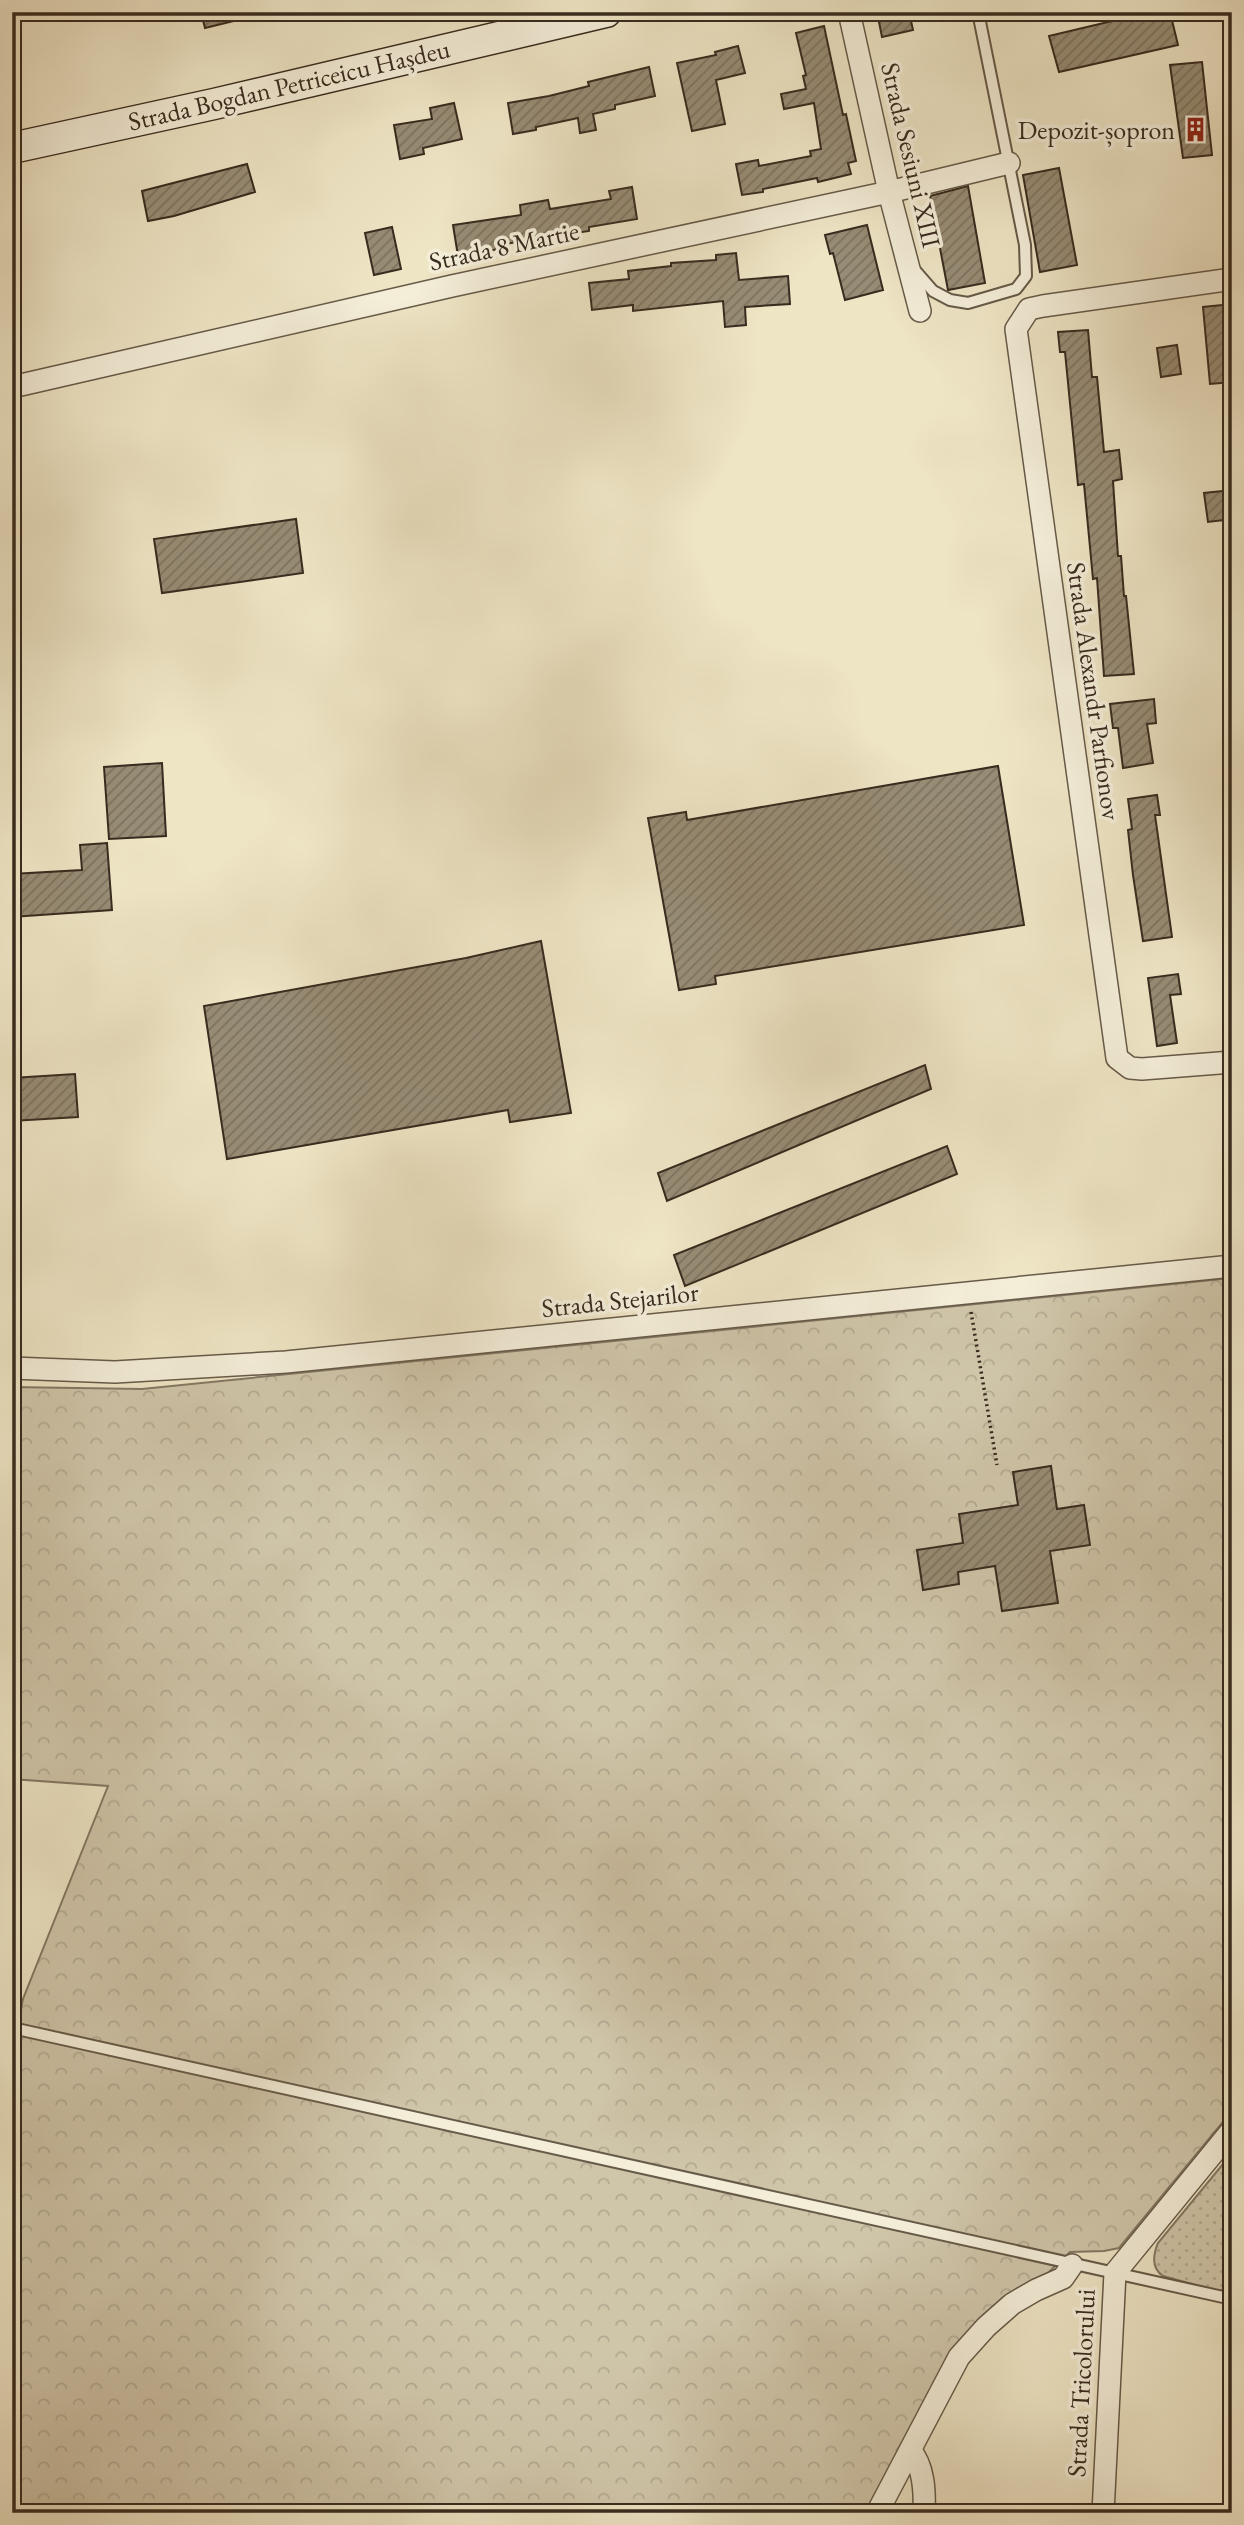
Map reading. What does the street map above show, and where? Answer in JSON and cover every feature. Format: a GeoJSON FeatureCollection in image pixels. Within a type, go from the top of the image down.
{"type":"FeatureCollection","features":[{"type":"Feature","properties":{"kind":"main road","name":"Strada Bogdan Petriceicu Hașdeu"},"geometry":{"type":"LineString","coordinates":[[12,148],[214,104],[606,12]]}},
{"type":"Feature","properties":{"kind":"street","name":"Strada Sesiuni XIII"},"geometry":{"type":"LineString","coordinates":[[849,12],[889,192],[920,311]]}},
{"type":"Feature","properties":{"kind":"street","name":"Strada 8 Martie"},"geometry":{"type":"LineString","coordinates":[[12,387],[1009,163]]}},
{"type":"Feature","properties":{"kind":"street","name":"Strada Alexandr Parfionov"},"geometry":{"type":"LineString","coordinates":[[1232,279],[1029,309],[1016,329],[1114,1049],[1117,1058],[1130,1068],[1232,1062]]}},
{"type":"Feature","properties":{"kind":"street","name":"Strada Stejarilor"},"geometry":{"type":"LineString","coordinates":[[12,1368],[115,1372],[286,1362],[1232,1266]]}},
{"type":"Feature","properties":{"kind":"street","name":"Strada Tricolorului"},"geometry":{"type":"LineString","coordinates":[[1103,2513],[1115,2273],[1232,2130]]}},
{"type":"Feature","properties":{"kind":"street"},"geometry":{"type":"LineString","coordinates":[[877,2513],[959,2357],[986,2327],[1012,2304],[1063,2278],[1072,2264]]}},
{"type":"Feature","properties":{"kind":"street"},"geometry":{"type":"LineString","coordinates":[[910,2450],[919,2460],[925,2513]]}},
{"type":"Feature","properties":{"kind":"lane"},"geometry":{"type":"LineString","coordinates":[[906,259],[933,291],[950,300],[968,303],[1016,289],[1027,276],[1027,261],[1009,163],[978,12]]}},
{"type":"Feature","properties":{"kind":"lane"},"geometry":{"type":"LineString","coordinates":[[17,2029],[1232,2299]]}},
{"type":"Feature","properties":{"kind":"path"},"geometry":{"type":"LineString","coordinates":[[967,1293],[997,1465]]}},
{"type":"Feature","properties":{"kind":"green space"},"geometry":{"type":"Polygon","coordinates":[[[1232,1278],[1232,2111],[1119,2248],[1070,2252],[1048,2273],[1002,2301],[868,2513],[12,2513],[12,2053],[23,1999],[108,1786],[12,1779],[12,1387],[142,1389],[1232,1278]]]}},
{"type":"Feature","properties":{"kind":"green space"},"geometry":{"type":"Polygon","coordinates":[[[1232,2153],[1232,2291],[1214,2290],[1163,2276],[1156,2269],[1154,2261],[1158,2243],[1232,2153]]]}},
{"type":"Feature","properties":{"kind":"building"},"geometry":{"type":"Polygon","coordinates":[[[201,12],[245,12],[246,18],[205,28],[201,12]]]}},
{"type":"Feature","properties":{"kind":"building"},"geometry":{"type":"Polygon","coordinates":[[[877,12],[909,12],[913,30],[882,37],[877,12]]]}},
{"type":"Feature","properties":{"kind":"building"},"geometry":{"type":"Polygon","coordinates":[[[1150,12],[1170,12],[1178,45],[1059,72],[1049,36],[1150,12]]]}},
{"type":"Feature","properties":{"kind":"building"},"geometry":{"type":"Polygon","coordinates":[[[824,26],[856,161],[848,163],[851,174],[818,182],[817,178],[742,195],[736,164],[758,160],[759,166],[811,156],[810,151],[821,149],[814,103],[784,109],[781,94],[806,89],[803,76],[806,75],[796,33],[824,26]]]}},
{"type":"Feature","properties":{"kind":"building"},"geometry":{"type":"Polygon","coordinates":[[[738,46],[745,73],[716,80],[725,124],[692,131],[677,63],[716,55],[715,52],[738,46]]]}},
{"type":"Feature","properties":{"kind":"building","name":"Depozit-șopron"},"geometry":{"type":"Polygon","coordinates":[[[1202,62],[1212,155],[1183,158],[1170,65],[1202,62]]]}},
{"type":"Feature","properties":{"kind":"building"},"geometry":{"type":"Polygon","coordinates":[[[649,67],[655,96],[615,105],[615,109],[593,114],[596,130],[580,133],[578,118],[513,134],[508,103],[589,86],[588,82],[649,67]]]}},
{"type":"Feature","properties":{"kind":"building"},"geometry":{"type":"Polygon","coordinates":[[[454,103],[462,139],[423,148],[424,154],[400,159],[394,125],[432,119],[430,108],[454,103]]]}},
{"type":"Feature","properties":{"kind":"building"},"geometry":{"type":"Polygon","coordinates":[[[247,164],[255,192],[148,221],[142,191],[247,164]]]}},
{"type":"Feature","properties":{"kind":"building"},"geometry":{"type":"Polygon","coordinates":[[[1059,168],[1077,265],[1040,272],[1023,175],[1059,168]]]}},
{"type":"Feature","properties":{"kind":"building"},"geometry":{"type":"Polygon","coordinates":[[[968,186],[985,283],[948,290],[930,196],[968,186]]]}},
{"type":"Feature","properties":{"kind":"building"},"geometry":{"type":"Polygon","coordinates":[[[632,187],[637,219],[589,227],[589,231],[504,244],[505,248],[458,256],[453,225],[521,215],[520,205],[548,200],[550,209],[611,199],[609,191],[632,187]]]}},
{"type":"Feature","properties":{"kind":"building"},"geometry":{"type":"Polygon","coordinates":[[[867,225],[883,290],[845,300],[833,253],[830,254],[825,235],[867,225]]]}},
{"type":"Feature","properties":{"kind":"building"},"geometry":{"type":"Polygon","coordinates":[[[392,227],[401,269],[374,275],[365,233],[392,227]]]}},
{"type":"Feature","properties":{"kind":"building"},"geometry":{"type":"Polygon","coordinates":[[[736,253],[739,280],[788,276],[790,304],[745,307],[746,325],[725,327],[723,301],[633,311],[633,305],[592,310],[589,283],[629,279],[628,271],[671,266],[671,263],[716,260],[716,255],[736,253]]]}},
{"type":"Feature","properties":{"kind":"building"},"geometry":{"type":"Polygon","coordinates":[[[1232,304],[1232,382],[1210,384],[1203,307],[1232,304]]]}},
{"type":"Feature","properties":{"kind":"building"},"geometry":{"type":"Polygon","coordinates":[[[1088,330],[1092,377],[1097,377],[1104,452],[1119,450],[1122,479],[1113,481],[1118,556],[1121,556],[1134,674],[1104,676],[1097,578],[1093,579],[1084,484],[1078,485],[1065,352],[1060,352],[1058,332],[1088,330]]]}},
{"type":"Feature","properties":{"kind":"building"},"geometry":{"type":"Polygon","coordinates":[[[1177,345],[1181,374],[1161,377],[1157,348],[1177,345]]]}},
{"type":"Feature","properties":{"kind":"building"},"geometry":{"type":"Polygon","coordinates":[[[1232,490],[1232,519],[1208,522],[1204,493],[1232,490]]]}},
{"type":"Feature","properties":{"kind":"building"},"geometry":{"type":"Polygon","coordinates":[[[296,519],[303,573],[162,593],[154,539],[296,519]]]}},
{"type":"Feature","properties":{"kind":"building"},"geometry":{"type":"Polygon","coordinates":[[[1154,699],[1156,723],[1147,724],[1153,763],[1123,768],[1118,728],[1113,728],[1110,704],[1154,699]]]}},
{"type":"Feature","properties":{"kind":"building"},"geometry":{"type":"Polygon","coordinates":[[[162,763],[166,836],[109,839],[104,767],[162,763]]]}},
{"type":"Feature","properties":{"kind":"building"},"geometry":{"type":"Polygon","coordinates":[[[998,766],[1024,925],[715,976],[716,984],[679,990],[648,818],[686,812],[687,820],[998,766]]]}},
{"type":"Feature","properties":{"kind":"building"},"geometry":{"type":"Polygon","coordinates":[[[1157,795],[1160,815],[1155,815],[1172,937],[1143,941],[1128,830],[1132,829],[1128,799],[1157,795]]]}},
{"type":"Feature","properties":{"kind":"building"},"geometry":{"type":"Polygon","coordinates":[[[107,843],[112,910],[12,917],[12,874],[82,870],[80,845],[107,843]]]}},
{"type":"Feature","properties":{"kind":"building"},"geometry":{"type":"Polygon","coordinates":[[[541,941],[571,1113],[510,1122],[508,1110],[227,1159],[204,1006],[466,958],[541,941]]]}},
{"type":"Feature","properties":{"kind":"building"},"geometry":{"type":"Polygon","coordinates":[[[1178,974],[1181,994],[1170,995],[1177,1043],[1157,1046],[1148,978],[1178,974]]]}},
{"type":"Feature","properties":{"kind":"building"},"geometry":{"type":"Polygon","coordinates":[[[925,1065],[931,1089],[667,1201],[658,1173],[925,1065]]]}},
{"type":"Feature","properties":{"kind":"building"},"geometry":{"type":"Polygon","coordinates":[[[75,1074],[78,1117],[12,1121],[12,1078],[75,1074]]]}},
{"type":"Feature","properties":{"kind":"building"},"geometry":{"type":"Polygon","coordinates":[[[947,1146],[957,1174],[685,1286],[674,1255],[947,1146]]]}},
{"type":"Feature","properties":{"kind":"building"},"geometry":{"type":"Polygon","coordinates":[[[1051,1466],[1057,1509],[1084,1505],[1090,1545],[1050,1551],[1058,1603],[1002,1611],[995,1566],[958,1572],[959,1584],[923,1590],[917,1550],[963,1543],[959,1514],[1018,1505],[1013,1472],[1051,1466]]]}},
{"type":"Feature","properties":{"kind":"place","name":"Depozit-șopron"},"geometry":{"type":"Point","coordinates":[1195,130]}}]}
